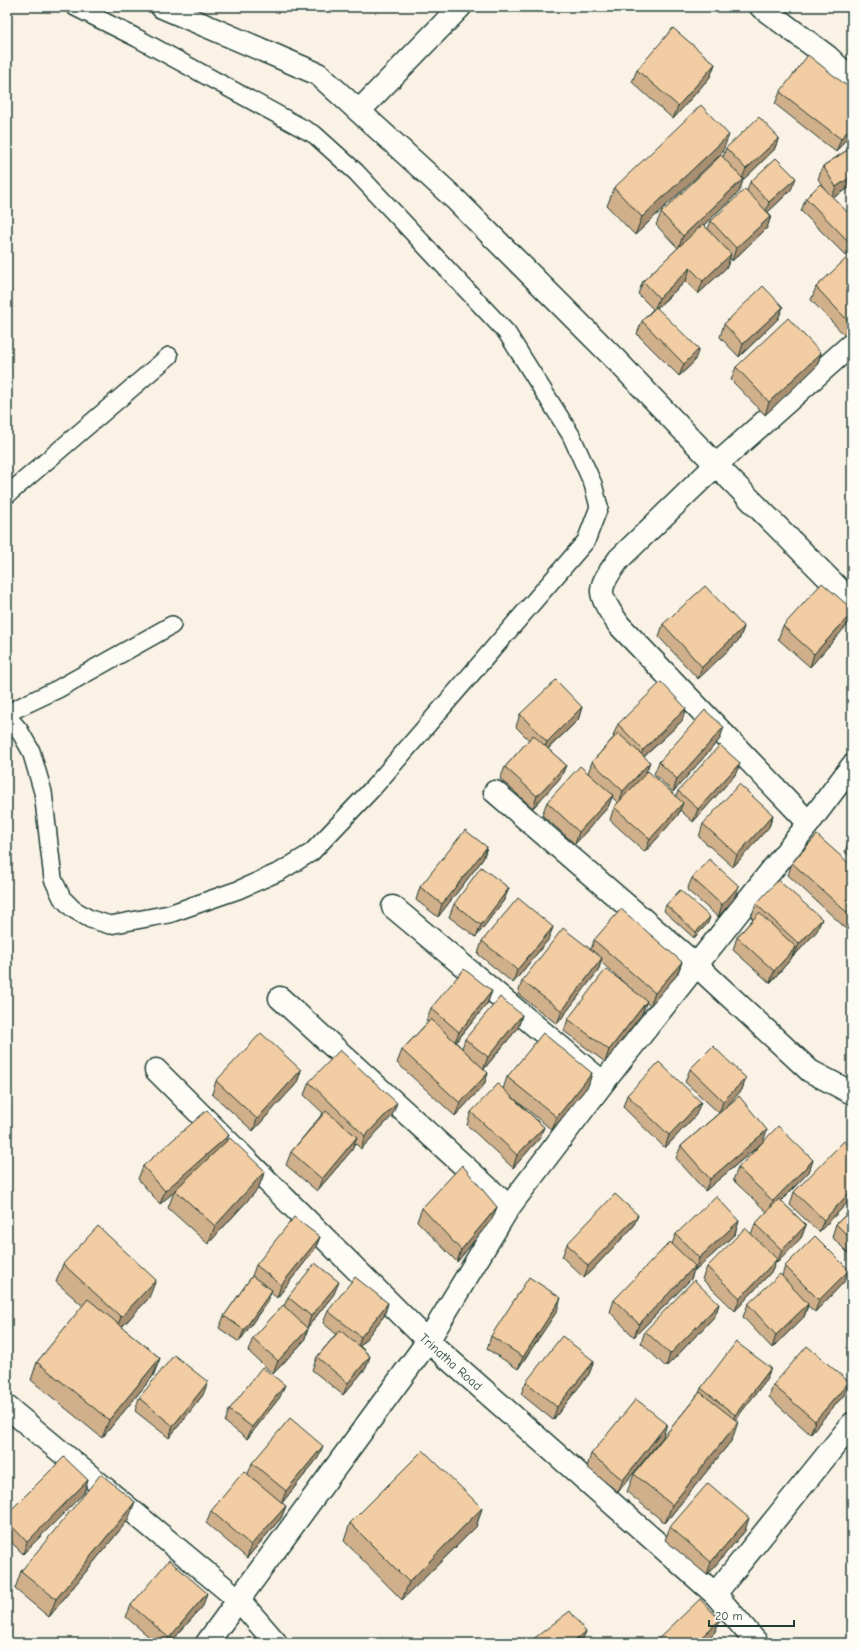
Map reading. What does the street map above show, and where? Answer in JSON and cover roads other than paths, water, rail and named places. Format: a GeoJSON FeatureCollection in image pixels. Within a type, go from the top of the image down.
{"type":"FeatureCollection","features":[{"type":"Feature","properties":{"kind":"street"},"geometry":{"type":"LineString","coordinates":[[162,7],[318,74],[454,198],[619,363],[716,465],[852,602]]}},
{"type":"Feature","properties":{"kind":"street"},"geometry":{"type":"LineString","coordinates":[[359,111],[460,7]]}},
{"type":"Feature","properties":{"kind":"street"},"geometry":{"type":"LineString","coordinates":[[761,7],[827,56],[852,80]]}},
{"type":"Feature","properties":{"kind":"street"},"geometry":{"type":"LineString","coordinates":[[809,823],[619,625],[608,608],[602,591],[607,578],[619,559],[716,465],[852,344]]}},
{"type":"Feature","properties":{"kind":"street"},"geometry":{"type":"LineString","coordinates":[[207,1643],[428,1341],[509,1207],[603,1083],[809,823],[852,766]]}},
{"type":"Feature","properties":{"kind":"street"},"geometry":{"type":"LineString","coordinates":[[494,792],[696,965],[810,1070],[852,1093]]}},
{"type":"Feature","properties":{"kind":"street"},"geometry":{"type":"LineString","coordinates":[[393,906],[603,1083]]}},
{"type":"Feature","properties":{"kind":"street"},"geometry":{"type":"LineString","coordinates":[[280,998],[509,1207]]}},
{"type":"Feature","properties":{"kind":"street","name":"Trinatha Road"},"geometry":{"type":"LineString","coordinates":[[156,1070],[428,1341],[715,1594],[757,1643]]}},
{"type":"Feature","properties":{"kind":"street"},"geometry":{"type":"LineString","coordinates":[[7,1407],[239,1600],[276,1643]]}},
{"type":"Feature","properties":{"kind":"street"},"geometry":{"type":"LineString","coordinates":[[715,1594],[852,1424]]}},
{"type":"Feature","properties":{"kind":"lane"},"geometry":{"type":"LineString","coordinates":[[7,716],[19,730],[31,751],[43,792],[53,879],[62,898],[73,909],[90,919],[110,925],[169,914],[238,890],[282,871],[312,852],[373,788],[586,541],[598,507],[593,484],[571,436],[507,333],[356,172],[315,135],[137,38],[75,7]]}},
{"type":"Feature","properties":{"kind":"lane"},"geometry":{"type":"LineString","coordinates":[[7,495],[169,356]]}},
{"type":"Feature","properties":{"kind":"lane"},"geometry":{"type":"LineString","coordinates":[[7,713],[58,689],[172,625]]}}]}
